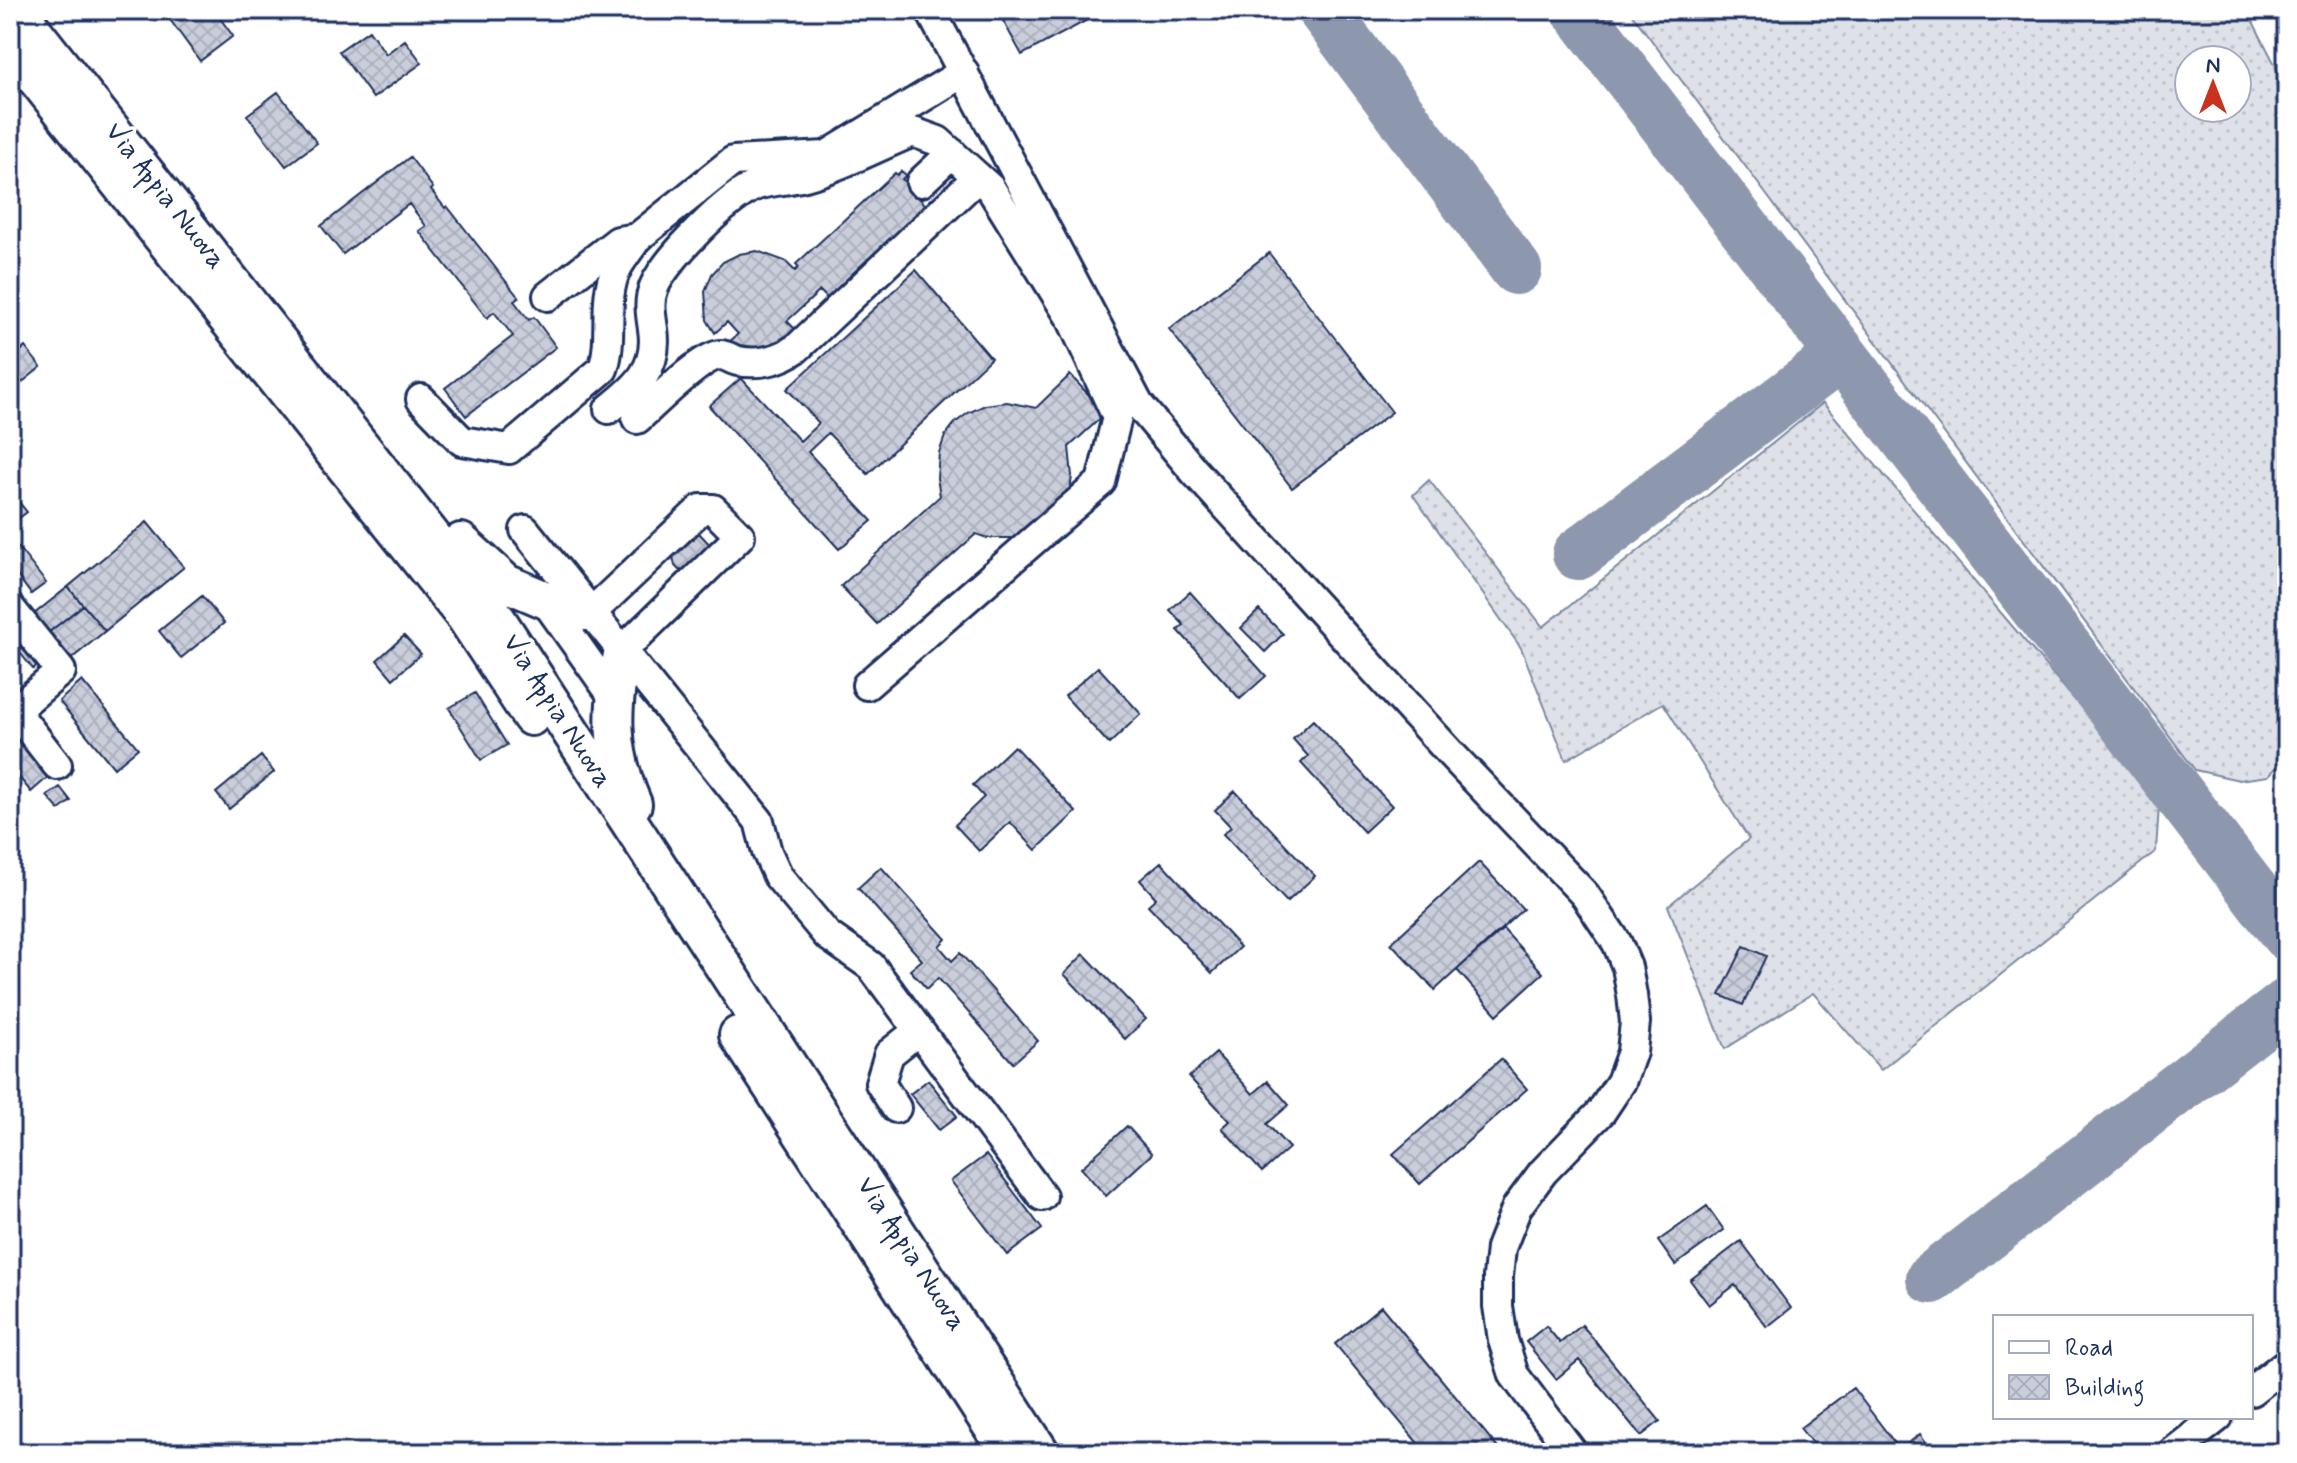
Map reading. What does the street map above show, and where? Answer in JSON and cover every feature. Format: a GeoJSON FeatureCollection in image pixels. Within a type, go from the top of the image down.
{"type":"FeatureCollection","features":[{"type":"Feature","properties":{"kind":"main road","name":"Via Appia Nuova"},"geometry":{"type":"LineString","coordinates":[[17,10],[495,616],[1041,1453]]}},
{"type":"Feature","properties":{"kind":"main road","name":"Via Appia Nuova"},"geometry":{"type":"LineString","coordinates":[[10,46],[465,617],[1009,1453]]}},
{"type":"Feature","properties":{"kind":"main road"},"geometry":{"type":"LineString","coordinates":[[356,436],[496,576],[574,612],[592,612]]}},
{"type":"Feature","properties":{"kind":"main road"},"geometry":{"type":"LineString","coordinates":[[623,650],[615,699],[614,742],[623,778],[671,886]]}},
{"type":"Feature","properties":{"kind":"street"},"geometry":{"type":"LineString","coordinates":[[930,10],[1139,405],[1194,471],[1451,754],[1585,895],[1617,943],[1627,967],[1632,995],[1635,1022],[1632,1052],[1621,1082],[1601,1112],[1543,1172],[1517,1207],[1501,1248],[1498,1277],[1503,1340],[1514,1375],[1573,1453]]}},
{"type":"Feature","properties":{"kind":"street"},"geometry":{"type":"LineString","coordinates":[[421,399],[462,441],[509,449],[603,369],[607,357],[608,311],[615,271],[637,238],[733,161],[826,156],[964,72]]}},
{"type":"Feature","properties":{"kind":"street"},"geometry":{"type":"LineString","coordinates":[[609,409],[633,389],[650,367],[654,352],[650,313],[652,290],[664,267],[740,194],[757,185],[807,176],[913,132],[938,141],[991,189],[1072,320],[1117,417],[1101,482],[867,685]]}},
{"type":"Feature","properties":{"kind":"street"},"geometry":{"type":"LineString","coordinates":[[921,182],[952,153]]}},
{"type":"Feature","properties":{"kind":"street"},"geometry":{"type":"LineString","coordinates":[[637,419],[708,359],[721,355],[740,361],[780,360],[797,348],[978,177]]}},
{"type":"Feature","properties":{"kind":"street"},"geometry":{"type":"LineString","coordinates":[[548,296],[618,241],[637,238]]}},
{"type":"Feature","properties":{"kind":"street"},"geometry":{"type":"LineString","coordinates":[[592,612],[701,509],[713,509],[740,536],[623,650]]}},
{"type":"Feature","properties":{"kind":"street"},"geometry":{"type":"LineString","coordinates":[[525,530],[759,821],[767,852],[778,876],[827,935],[871,966],[1042,1196]]}},
{"type":"Feature","properties":{"kind":"street"},"geometry":{"type":"LineString","coordinates":[[544,599],[615,699]]}},
{"type":"Feature","properties":{"kind":"street"},"geometry":{"type":"LineString","coordinates":[[10,608],[61,671],[13,713],[57,765]]}},
{"type":"Feature","properties":{"kind":"street"},"geometry":{"type":"LineString","coordinates":[[896,1108],[880,1083],[889,1054],[919,1030]]}},
{"type":"Feature","properties":{"kind":"street"},"geometry":{"type":"LineString","coordinates":[[2253,1389],[2287,1363]]}},
{"type":"Feature","properties":{"kind":"street"},"geometry":{"type":"LineString","coordinates":[[2172,1453],[2215,1419]]}},
{"type":"Feature","properties":{"kind":"shaded area"},"geometry":{"type":"Polygon","coordinates":[[[1629,10],[2247,10],[2287,88],[2287,757],[2268,776],[2239,780],[2195,770],[1629,10]]]}},
{"type":"Feature","properties":{"kind":"shaded area"},"geometry":{"type":"Polygon","coordinates":[[[1823,403],[2130,765],[2159,805],[2156,851],[1881,1070],[1813,993],[1725,1049],[1668,906],[1749,839],[1663,703],[1566,760],[1521,648],[1413,495],[1429,480],[1543,627],[1823,403]]]}},
{"type":"Feature","properties":{"kind":"building"},"geometry":{"type":"Polygon","coordinates":[[[163,10],[214,10],[233,36],[200,61],[163,10]]]}},
{"type":"Feature","properties":{"kind":"building"},"geometry":{"type":"Polygon","coordinates":[[[997,10],[1106,10],[1022,55],[997,10]]]}},
{"type":"Feature","properties":{"kind":"building"},"geometry":{"type":"Polygon","coordinates":[[[369,30],[386,54],[405,40],[422,63],[373,98],[339,51],[369,30]]]}},
{"type":"Feature","properties":{"kind":"building"},"geometry":{"type":"Polygon","coordinates":[[[278,92],[317,143],[286,166],[247,115],[278,92]]]}},
{"type":"Feature","properties":{"kind":"building"},"geometry":{"type":"Polygon","coordinates":[[[410,157],[433,188],[431,190],[519,298],[514,301],[529,320],[534,317],[556,347],[466,416],[445,388],[513,336],[494,312],[487,318],[419,231],[426,226],[409,204],[343,254],[321,226],[410,157]]]}},
{"type":"Feature","properties":{"kind":"building"},"geometry":{"type":"Polygon","coordinates":[[[901,171],[906,175],[902,179],[931,211],[832,303],[820,291],[787,321],[797,331],[776,349],[744,351],[727,344],[738,334],[727,322],[715,333],[707,320],[705,291],[712,274],[723,262],[739,254],[757,251],[785,261],[795,271],[799,267],[796,264],[895,173],[897,175],[901,171]]]}},
{"type":"Feature","properties":{"kind":"building"},"geometry":{"type":"Polygon","coordinates":[[[1269,253],[1392,412],[1292,488],[1169,329],[1269,253]]]}},
{"type":"Feature","properties":{"kind":"building"},"geometry":{"type":"Polygon","coordinates":[[[916,270],[991,358],[868,474],[828,433],[808,452],[872,521],[839,549],[709,406],[741,378],[800,441],[819,423],[787,389],[916,270]]]}},
{"type":"Feature","properties":{"kind":"building"},"geometry":{"type":"Polygon","coordinates":[[[25,347],[41,367],[19,385],[10,376],[10,349],[15,356],[25,347]]]}},
{"type":"Feature","properties":{"kind":"building"},"geometry":{"type":"Polygon","coordinates":[[[1070,375],[1106,413],[1069,447],[1070,491],[1020,538],[987,538],[976,534],[877,624],[841,586],[940,496],[937,478],[939,453],[945,436],[955,423],[985,405],[1007,402],[1036,408],[1070,375]]]}},
{"type":"Feature","properties":{"kind":"building"},"geometry":{"type":"Polygon","coordinates":[[[10,491],[27,512],[10,525],[10,491]]]}},
{"type":"Feature","properties":{"kind":"building"},"geometry":{"type":"Polygon","coordinates":[[[147,522],[184,567],[105,631],[68,587],[147,522]]]}},
{"type":"Feature","properties":{"kind":"building"},"geometry":{"type":"Polygon","coordinates":[[[699,533],[713,548],[686,572],[679,570],[673,557],[699,533]]]}},
{"type":"Feature","properties":{"kind":"building"},"geometry":{"type":"Polygon","coordinates":[[[10,537],[46,583],[31,594],[10,566],[10,537]]]}},
{"type":"Feature","properties":{"kind":"building"},"geometry":{"type":"Polygon","coordinates":[[[68,587],[83,605],[48,633],[33,615],[68,587]]]}},
{"type":"Feature","properties":{"kind":"building"},"geometry":{"type":"Polygon","coordinates":[[[1190,592],[1266,676],[1240,699],[1178,630],[1184,625],[1170,610],[1190,592]]]}},
{"type":"Feature","properties":{"kind":"building"},"geometry":{"type":"Polygon","coordinates":[[[202,596],[224,623],[181,658],[159,631],[202,596]]]}},
{"type":"Feature","properties":{"kind":"building"},"geometry":{"type":"Polygon","coordinates":[[[83,605],[105,631],[70,660],[48,633],[83,605]]]}},
{"type":"Feature","properties":{"kind":"building"},"geometry":{"type":"Polygon","coordinates":[[[1259,610],[1283,634],[1265,652],[1241,628],[1259,610]]]}},
{"type":"Feature","properties":{"kind":"building"},"geometry":{"type":"Polygon","coordinates":[[[10,626],[45,659],[33,669],[10,640],[10,626]]]}},
{"type":"Feature","properties":{"kind":"building"},"geometry":{"type":"Polygon","coordinates":[[[404,636],[421,654],[393,679],[377,660],[404,636]]]}},
{"type":"Feature","properties":{"kind":"building"},"geometry":{"type":"Polygon","coordinates":[[[1098,667],[1141,714],[1109,744],[1065,696],[1098,667]]]}},
{"type":"Feature","properties":{"kind":"building"},"geometry":{"type":"Polygon","coordinates":[[[82,681],[138,748],[114,768],[59,701],[82,681]]]}},
{"type":"Feature","properties":{"kind":"building"},"geometry":{"type":"Polygon","coordinates":[[[475,693],[507,745],[481,760],[449,708],[475,693]]]}},
{"type":"Feature","properties":{"kind":"building"},"geometry":{"type":"Polygon","coordinates":[[[1313,720],[1392,806],[1364,832],[1301,763],[1308,756],[1293,739],[1313,720]]]}},
{"type":"Feature","properties":{"kind":"building"},"geometry":{"type":"Polygon","coordinates":[[[19,731],[54,772],[31,792],[10,766],[10,739],[19,731]]]}},
{"type":"Feature","properties":{"kind":"building"},"geometry":{"type":"Polygon","coordinates":[[[1014,746],[1076,812],[1036,850],[1010,822],[979,851],[955,825],[984,797],[973,785],[1014,746]]]}},
{"type":"Feature","properties":{"kind":"building"},"geometry":{"type":"Polygon","coordinates":[[[261,756],[274,772],[229,809],[216,793],[261,756]]]}},
{"type":"Feature","properties":{"kind":"building"},"geometry":{"type":"Polygon","coordinates":[[[60,787],[71,801],[59,810],[47,796],[60,787]]]}},
{"type":"Feature","properties":{"kind":"building"},"geometry":{"type":"Polygon","coordinates":[[[1235,791],[1315,876],[1287,902],[1223,834],[1231,827],[1215,810],[1235,791]]]}},
{"type":"Feature","properties":{"kind":"building"},"geometry":{"type":"Polygon","coordinates":[[[1161,862],[1240,947],[1212,973],[1148,905],[1156,898],[1140,880],[1161,862]]]}},
{"type":"Feature","properties":{"kind":"building"},"geometry":{"type":"Polygon","coordinates":[[[1479,862],[1523,909],[1435,990],[1391,943],[1479,862]]]}},
{"type":"Feature","properties":{"kind":"building"},"geometry":{"type":"Polygon","coordinates":[[[881,867],[946,939],[939,946],[952,961],[960,953],[1038,1041],[1013,1063],[938,978],[927,989],[910,970],[922,960],[858,888],[881,867]]]}},
{"type":"Feature","properties":{"kind":"building"},"geometry":{"type":"Polygon","coordinates":[[[1503,929],[1543,973],[1497,1015],[1457,970],[1503,929]]]}},
{"type":"Feature","properties":{"kind":"building"},"geometry":{"type":"Polygon","coordinates":[[[1744,946],[1766,956],[1743,1005],[1720,995],[1744,946]]]}},
{"type":"Feature","properties":{"kind":"building"},"geometry":{"type":"Polygon","coordinates":[[[1084,954],[1146,1019],[1125,1039],[1064,974],[1084,954]]]}},
{"type":"Feature","properties":{"kind":"building"},"geometry":{"type":"Polygon","coordinates":[[[1216,1053],[1253,1094],[1268,1081],[1289,1105],[1267,1124],[1289,1148],[1262,1172],[1222,1128],[1230,1121],[1189,1077],[1216,1053]]]}},
{"type":"Feature","properties":{"kind":"building"},"geometry":{"type":"Polygon","coordinates":[[[1501,1059],[1527,1089],[1420,1184],[1393,1154],[1501,1059]]]}},
{"type":"Feature","properties":{"kind":"building"},"geometry":{"type":"Polygon","coordinates":[[[928,1080],[957,1116],[939,1130],[910,1094],[928,1080]]]}},
{"type":"Feature","properties":{"kind":"building"},"geometry":{"type":"Polygon","coordinates":[[[1127,1126],[1152,1154],[1106,1196],[1081,1168],[1127,1126]]]}},
{"type":"Feature","properties":{"kind":"building"},"geometry":{"type":"Polygon","coordinates":[[[986,1155],[1042,1229],[1007,1255],[951,1181],[986,1155]]]}},
{"type":"Feature","properties":{"kind":"building"},"geometry":{"type":"Polygon","coordinates":[[[1707,1206],[1724,1230],[1675,1265],[1658,1241],[1707,1206]]]}},
{"type":"Feature","properties":{"kind":"building"},"geometry":{"type":"Polygon","coordinates":[[[1741,1241],[1791,1308],[1767,1327],[1735,1285],[1709,1305],[1690,1280],[1741,1241]]]}},
{"type":"Feature","properties":{"kind":"building"},"geometry":{"type":"Polygon","coordinates":[[[1381,1306],[1502,1453],[1426,1453],[1335,1344],[1381,1306]]]}},
{"type":"Feature","properties":{"kind":"building"},"geometry":{"type":"Polygon","coordinates":[[[1582,1325],[1660,1421],[1641,1436],[1579,1360],[1556,1379],[1526,1342],[1546,1326],[1560,1343],[1582,1325]]]}},
{"type":"Feature","properties":{"kind":"building"},"geometry":{"type":"Polygon","coordinates":[[[1853,1388],[1900,1450],[1920,1434],[1934,1453],[1820,1453],[1800,1428],[1853,1388]]]}},
{"type":"Feature","properties":{"kind":"taxiway"},"geometry":{"type":"LineString","coordinates":[[1323,10],[1516,269]]}},
{"type":"Feature","properties":{"kind":"taxiway"},"geometry":{"type":"LineString","coordinates":[[1577,10],[2287,935]]}},
{"type":"Feature","properties":{"kind":"taxiway"},"geometry":{"type":"LineString","coordinates":[[1578,554],[1832,362],[1850,368]]}},
{"type":"Feature","properties":{"kind":"taxiway"},"geometry":{"type":"LineString","coordinates":[[1932,1278],[2287,1004]]}}]}
